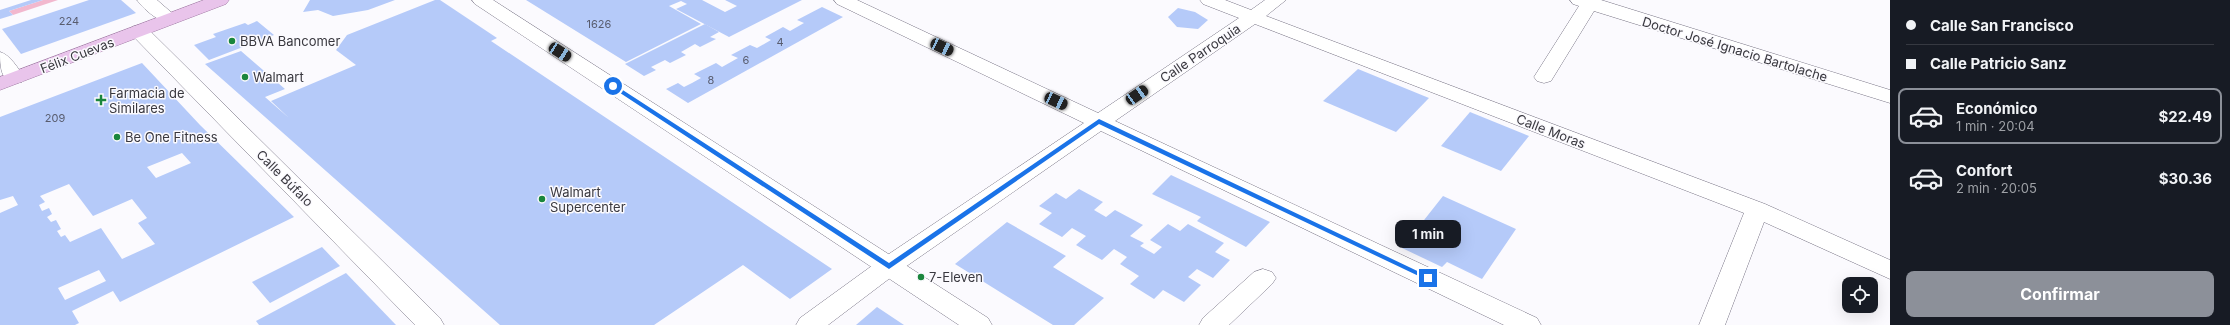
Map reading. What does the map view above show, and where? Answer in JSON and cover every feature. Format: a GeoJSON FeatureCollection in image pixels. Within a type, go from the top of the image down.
{"type":"FeatureCollection","features":[{"type":"Feature","properties":{"kind":"main road","name":"Félix Cuevas"},"geometry":{"type":"LineString","coordinates":[[7,81],[220,0]]}},
{"type":"Feature","properties":{"kind":"street"},"geometry":{"type":"LineString","coordinates":[[146,0],[170,19]]}},
{"type":"Feature","properties":{"kind":"street"},"geometry":{"type":"LineString","coordinates":[[481,0],[979,325]]}},
{"type":"Feature","properties":{"kind":"street"},"geometry":{"type":"LineString","coordinates":[[843,0],[1528,325]]}},
{"type":"Feature","properties":{"kind":"street","name":"Calle Moras"},"geometry":{"type":"LineString","coordinates":[[1209,0],[1757,209],[1890,270]]}},
{"type":"Feature","properties":{"kind":"street","name":"Calle Parroquia"},"geometry":{"type":"LineString","coordinates":[[809,325],[889,266],[1277,0]]}},
{"type":"Feature","properties":{"kind":"street"},"geometry":{"type":"LineString","coordinates":[[1544,77],[1587,1]]}},
{"type":"Feature","properties":{"kind":"street","name":"Doctor José Ignacio Bartolache"},"geometry":{"type":"LineString","coordinates":[[1587,1],[1890,97]]}},
{"type":"Feature","properties":{"kind":"street","name":"Calle Búfalo"},"geometry":{"type":"LineString","coordinates":[[139,31],[431,325]]}},
{"type":"Feature","properties":{"kind":"street"},"geometry":{"type":"LineString","coordinates":[[0,58],[7,81]]}},
{"type":"Feature","properties":{"kind":"street"},"geometry":{"type":"LineString","coordinates":[[1712,325],[1757,209]]}},
{"type":"Feature","properties":{"kind":"street"},"geometry":{"type":"LineString","coordinates":[[1212,325],[1263,278]]}},
{"type":"Feature","properties":{"kind":"shaded area"},"geometry":{"type":"Polygon","coordinates":[[[43,0],[58,0],[13,15],[9,11],[43,0]]]}},
{"type":"Feature","properties":{"kind":"building"},"geometry":{"type":"Polygon","coordinates":[[[31,0],[43,0],[9,11],[13,15],[0,19],[0,10],[31,0]]]}},
{"type":"Feature","properties":{"kind":"building"},"geometry":{"type":"Polygon","coordinates":[[[89,0],[121,0],[136,13],[21,54],[2,29],[89,0]]]}},
{"type":"Feature","properties":{"kind":"building"},"geometry":{"type":"Polygon","coordinates":[[[310,0],[395,0],[368,10],[333,16],[318,10],[303,12],[310,0]]]}},
{"type":"Feature","properties":{"kind":"building","name":"Walmart Supercenter"},"geometry":{"type":"Polygon","coordinates":[[[435,0],[440,0],[497,38],[491,41],[832,269],[790,299],[743,265],[654,325],[500,325],[205,64],[241,51],[285,89],[265,97],[289,118],[271,101],[356,65],[336,50],[347,35],[435,0]]]}},
{"type":"Feature","properties":{"kind":"building"},"geometry":{"type":"Polygon","coordinates":[[[526,0],[702,0],[725,12],[737,6],[725,0],[802,0],[729,37],[676,9],[687,4],[681,1],[669,6],[701,24],[626,62],[526,0]]]}},
{"type":"Feature","properties":{"kind":"building"},"geometry":{"type":"Polygon","coordinates":[[[822,7],[843,17],[688,103],[666,89],[678,83],[684,87],[692,83],[701,78],[694,74],[716,63],[722,67],[738,58],[731,55],[750,45],[757,48],[771,40],[765,37],[783,27],[790,31],[804,23],[797,20],[822,7]]]}},
{"type":"Feature","properties":{"kind":"building"},"geometry":{"type":"Polygon","coordinates":[[[1178,8],[1195,12],[1208,20],[1198,29],[1177,27],[1168,17],[1178,8]]]}},
{"type":"Feature","properties":{"kind":"building","name":"BBVA Bancomer"},"geometry":{"type":"Polygon","coordinates":[[[257,21],[274,35],[209,60],[194,45],[216,37],[213,34],[245,23],[248,25],[257,21]]]}},
{"type":"Feature","properties":{"kind":"building"},"geometry":{"type":"Polygon","coordinates":[[[705,24],[719,32],[710,37],[716,39],[700,47],[695,44],[681,52],[686,55],[670,63],[665,60],[651,67],[656,70],[644,76],[625,64],[705,24]]]}},
{"type":"Feature","properties":{"kind":"building"},"geometry":{"type":"Polygon","coordinates":[[[142,63],[200,125],[294,217],[120,302],[113,291],[72,311],[79,323],[75,325],[0,325],[0,213],[18,205],[13,196],[0,200],[0,117],[142,63]],[[182,153],[147,167],[156,178],[191,163],[182,153]],[[69,184],[40,196],[45,202],[39,205],[42,211],[49,208],[52,214],[47,217],[51,222],[56,220],[61,229],[57,231],[61,237],[65,235],[70,242],[101,228],[122,259],[155,244],[138,223],[147,218],[132,199],[93,216],[69,184]],[[99,270],[58,288],[65,300],[106,281],[99,270]]]}},
{"type":"Feature","properties":{"kind":"building"},"geometry":{"type":"Polygon","coordinates":[[[1358,69],[1429,98],[1396,132],[1323,101],[1358,69]]]}},
{"type":"Feature","properties":{"kind":"building"},"geometry":{"type":"Polygon","coordinates":[[[1470,112],[1529,136],[1501,171],[1441,146],[1470,112]]]}},
{"type":"Feature","properties":{"kind":"building"},"geometry":{"type":"Polygon","coordinates":[[[1171,175],[1270,222],[1246,247],[1197,221],[1201,217],[1152,194],[1171,175]]]}},
{"type":"Feature","properties":{"kind":"building"},"geometry":{"type":"Polygon","coordinates":[[[1079,189],[1103,202],[1094,210],[1106,217],[1115,210],[1143,225],[1130,236],[1144,243],[1140,246],[1154,254],[1162,247],[1150,240],[1168,224],[1180,231],[1188,224],[1224,243],[1215,252],[1230,260],[1213,278],[1197,269],[1188,277],[1201,285],[1184,302],[1163,290],[1154,299],[1130,284],[1139,276],[1120,264],[1127,257],[1114,249],[1102,260],[1076,245],[1086,236],[1072,228],[1062,237],[1039,224],[1052,213],[1039,206],[1056,193],[1066,199],[1079,189]]]}},
{"type":"Feature","properties":{"kind":"building"},"geometry":{"type":"Polygon","coordinates":[[[1443,196],[1516,229],[1482,279],[1447,262],[1442,267],[1402,248],[1443,196]]]}},
{"type":"Feature","properties":{"kind":"building"},"geometry":{"type":"Polygon","coordinates":[[[1007,222],[1066,256],[1053,267],[1104,298],[1074,325],[1053,325],[955,264],[1007,222]]]}},
{"type":"Feature","properties":{"kind":"building"},"geometry":{"type":"Polygon","coordinates":[[[322,247],[340,266],[270,303],[252,282],[322,247]]]}},
{"type":"Feature","properties":{"kind":"building"},"geometry":{"type":"Polygon","coordinates":[[[346,273],[396,325],[259,325],[256,321],[346,273]]]}},
{"type":"Feature","properties":{"kind":"building"},"geometry":{"type":"Polygon","coordinates":[[[877,307],[904,325],[856,325],[877,307]]]}},
{"type":"Feature","properties":{"kind":"place","name":"BBVA Bancomer"},"geometry":{"type":"Point","coordinates":[232,41]}},
{"type":"Feature","properties":{"kind":"place","name":"Walmart"},"geometry":{"type":"Point","coordinates":[245,77]}},
{"type":"Feature","properties":{"kind":"place","name":"Farmacia de Similares"},"geometry":{"type":"Point","coordinates":[101,100]}},
{"type":"Feature","properties":{"kind":"place","name":"Be One Fitness"},"geometry":{"type":"Point","coordinates":[117,137]}},
{"type":"Feature","properties":{"kind":"place","name":"Walmart Supercenter"},"geometry":{"type":"Point","coordinates":[542,199]}},
{"type":"Feature","properties":{"kind":"place","name":"7-Eleven"},"geometry":{"type":"Point","coordinates":[921,277]}},
{"type":"Feature","properties":{"kind":"route"},"geometry":{"type":"LineString","coordinates":[[613,86],[889,266],[1099,121],[1428,278]]}}]}
